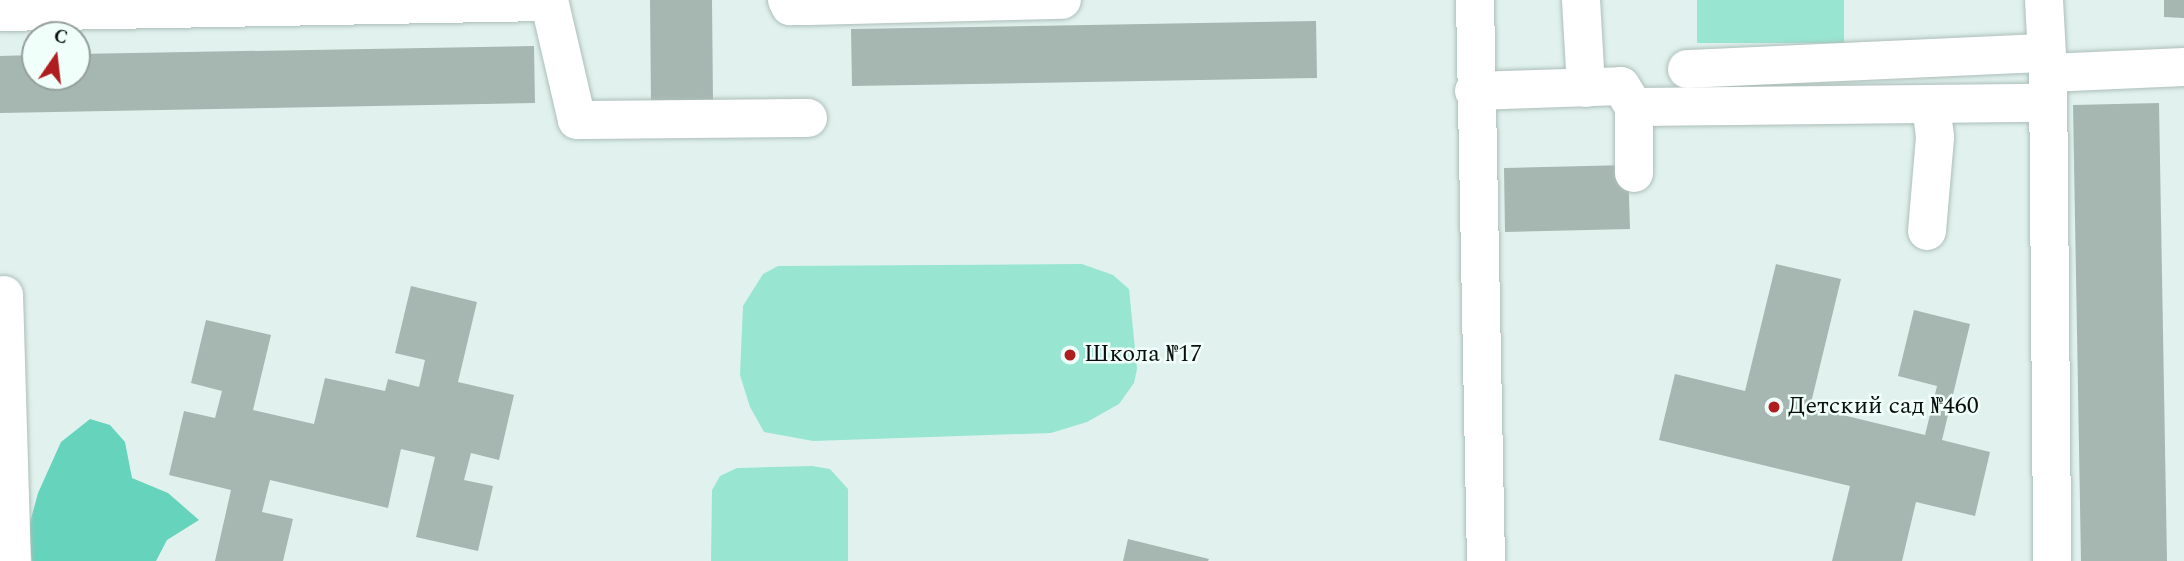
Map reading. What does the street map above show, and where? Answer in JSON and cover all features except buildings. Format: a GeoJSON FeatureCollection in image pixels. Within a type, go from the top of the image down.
{"type":"FeatureCollection","features":[{"type":"Feature","properties":{"kind":"lane"},"geometry":{"type":"LineString","coordinates":[[787,0],[790,6],[1062,0]]}},
{"type":"Feature","properties":{"kind":"lane"},"geometry":{"type":"LineString","coordinates":[[1475,0],[1474,91],[1486,561]]}},
{"type":"Feature","properties":{"kind":"lane"},"geometry":{"type":"LineString","coordinates":[[1581,0],[1586,88]]}},
{"type":"Feature","properties":{"kind":"lane"},"geometry":{"type":"LineString","coordinates":[[2044,0],[2052,561]]}},
{"type":"Feature","properties":{"kind":"lane"},"geometry":{"type":"LineString","coordinates":[[0,12],[139,5],[549,1],[577,120],[808,118]]}},
{"type":"Feature","properties":{"kind":"lane"},"geometry":{"type":"LineString","coordinates":[[1687,69],[2047,76],[2184,67]]}},
{"type":"Feature","properties":{"kind":"lane"},"geometry":{"type":"LineString","coordinates":[[1634,107],[1931,104],[2047,76]]}},
{"type":"Feature","properties":{"kind":"lane"},"geometry":{"type":"LineString","coordinates":[[1474,91],[1621,86],[1634,107],[1634,173]]}},
{"type":"Feature","properties":{"kind":"lane"},"geometry":{"type":"LineString","coordinates":[[1927,231],[1935,137],[1931,104]]}},
{"type":"Feature","properties":{"kind":"lane"},"geometry":{"type":"LineString","coordinates":[[4,295],[12,561]]}},
{"type":"Feature","properties":{"kind":"green space"},"geometry":{"type":"Polygon","coordinates":[[[1697,0],[1844,0],[1844,43],[1697,43],[1697,0]]]}},
{"type":"Feature","properties":{"kind":"green space"},"geometry":{"type":"Polygon","coordinates":[[[1082,264],[1113,275],[1129,289],[1137,369],[1134,383],[1119,404],[1087,422],[1051,433],[813,441],[764,432],[750,407],[740,375],[743,306],[763,274],[778,266],[1082,264]]]}},
{"type":"Feature","properties":{"kind":"green space"},"geometry":{"type":"Polygon","coordinates":[[[90,419],[110,425],[125,442],[132,478],[168,493],[199,520],[167,540],[156,561],[32,561],[28,530],[38,493],[61,442],[90,419]]]}},
{"type":"Feature","properties":{"kind":"green space"},"geometry":{"type":"Polygon","coordinates":[[[812,466],[830,469],[848,489],[848,561],[711,561],[712,490],[720,476],[737,468],[812,466]]]}},
{"type":"Feature","properties":{"kind":"place","name":"Школа №17"},"geometry":{"type":"Point","coordinates":[1070,355]}},
{"type":"Feature","properties":{"kind":"place","name":"Детский сад №460"},"geometry":{"type":"Point","coordinates":[1774,407]}}]}
